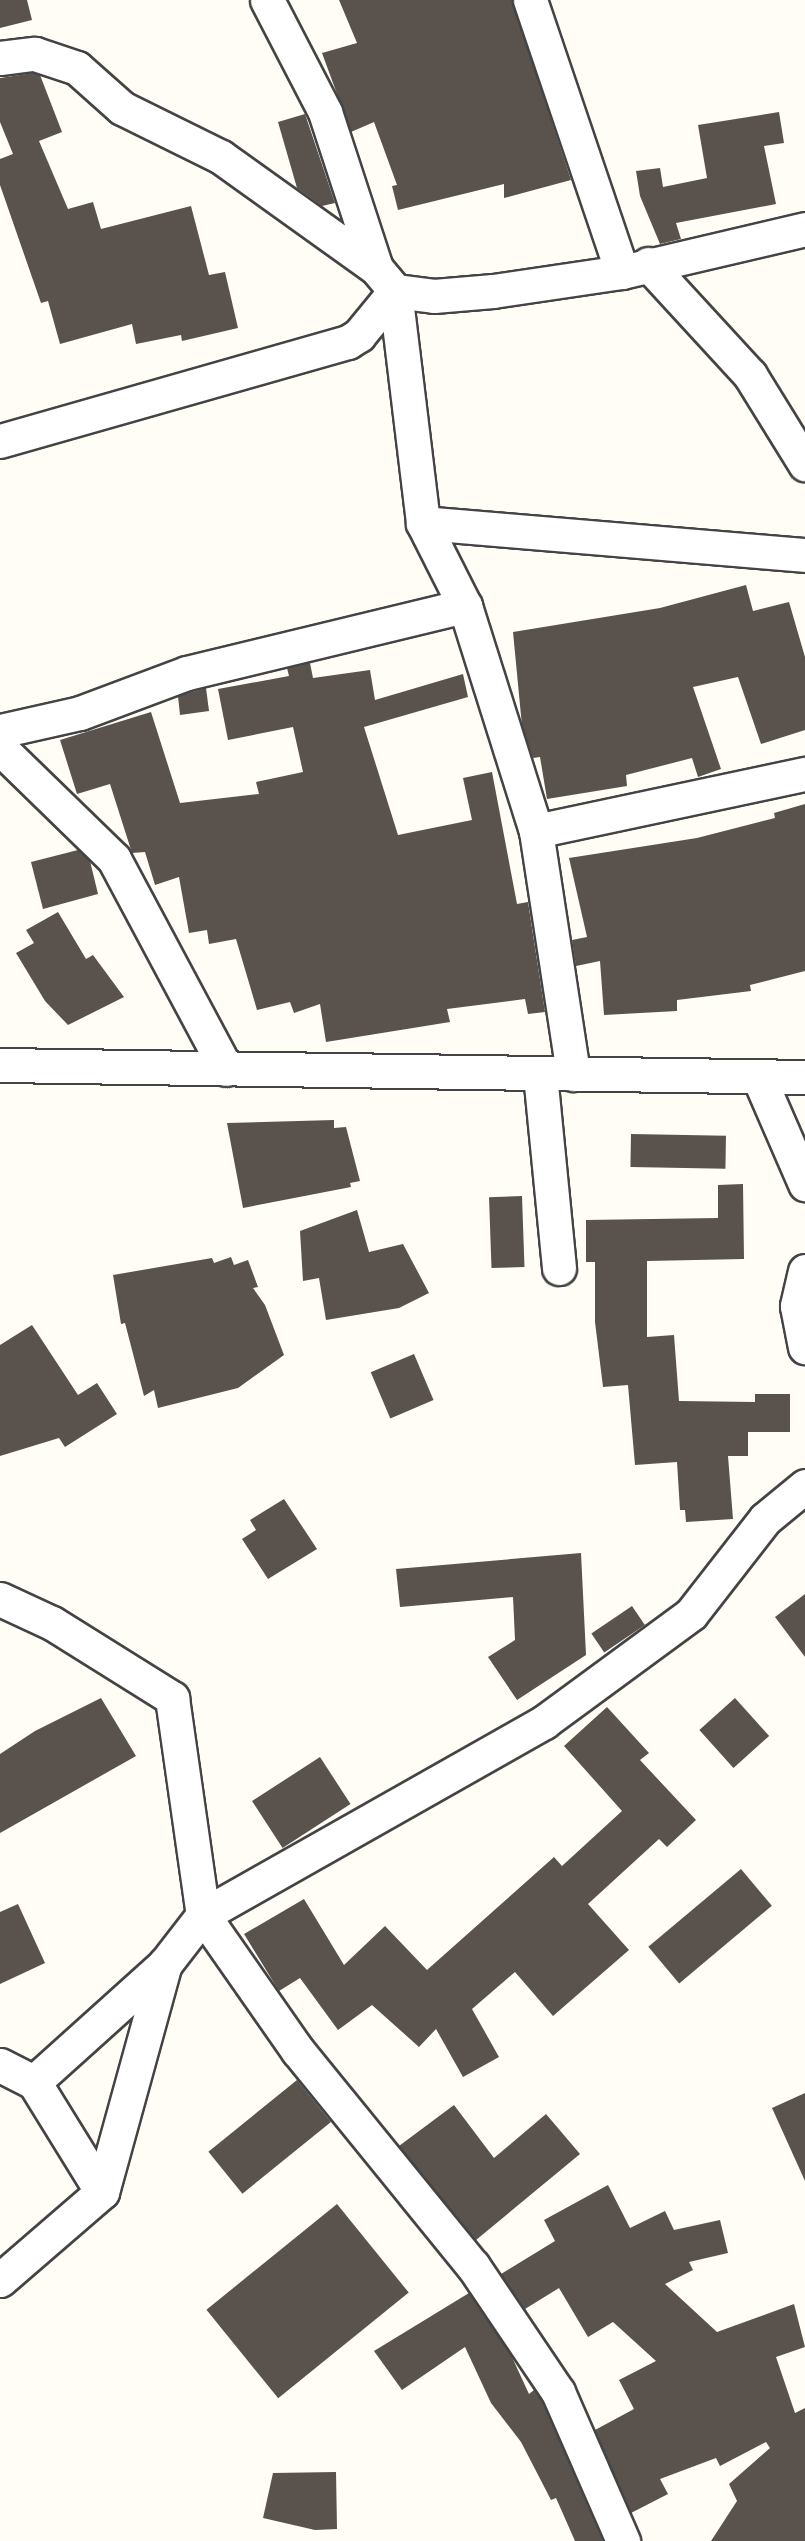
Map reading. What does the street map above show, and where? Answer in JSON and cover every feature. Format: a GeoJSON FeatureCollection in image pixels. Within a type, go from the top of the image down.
{"type":"FeatureCollection","features":[{"type":"Feature","properties":{"kind":"street"},"geometry":{"type":"LineString","coordinates":[[267,0],[325,112],[385,280],[423,522],[465,606],[536,831],[573,1074]]}},
{"type":"Feature","properties":{"kind":"street"},"geometry":{"type":"LineString","coordinates":[[530,0],[635,268],[750,375],[805,464]]}},
{"type":"Feature","properties":{"kind":"street"},"geometry":{"type":"LineString","coordinates":[[0,58],[35,54],[77,68],[122,108],[221,157],[385,280],[434,296],[493,291],[635,268],[801,235]]}},
{"type":"Feature","properties":{"kind":"street"},"geometry":{"type":"LineString","coordinates":[[0,441],[348,342],[359,335],[385,280]]}},
{"type":"Feature","properties":{"kind":"street"},"geometry":{"type":"LineString","coordinates":[[423,522],[805,555]]}},
{"type":"Feature","properties":{"kind":"street"},"geometry":{"type":"LineString","coordinates":[[0,731],[80,713],[187,673],[465,606]]}},
{"type":"Feature","properties":{"kind":"street"},"geometry":{"type":"LineString","coordinates":[[0,748],[114,859],[226,1069]]}},
{"type":"Feature","properties":{"kind":"street"},"geometry":{"type":"LineString","coordinates":[[536,831],[805,774]]}},
{"type":"Feature","properties":{"kind":"street"},"geometry":{"type":"LineString","coordinates":[[0,1065],[805,1077]]}},
{"type":"Feature","properties":{"kind":"street"},"geometry":{"type":"LineString","coordinates":[[540,1074],[559,1268]]}},
{"type":"Feature","properties":{"kind":"street"},"geometry":{"type":"LineString","coordinates":[[759,1078],[805,1184]]}},
{"type":"Feature","properties":{"kind":"street"},"geometry":{"type":"LineString","coordinates":[[805,1271],[797,1306],[805,1347]]}},
{"type":"Feature","properties":{"kind":"street"},"geometry":{"type":"LineString","coordinates":[[34,2082],[165,1964],[203,1915],[544,1722],[691,1614],[765,1519],[805,1486]]}},
{"type":"Feature","properties":{"kind":"street"},"geometry":{"type":"LineString","coordinates":[[0,1599],[52,1623],[172,1698],[203,1915],[298,2051],[473,2266],[558,2392],[623,2541]]}},
{"type":"Feature","properties":{"kind":"street"},"geometry":{"type":"LineString","coordinates":[[0,2280],[102,2192],[165,1964]]}},
{"type":"Feature","properties":{"kind":"street"},"geometry":{"type":"LineString","coordinates":[[0,2065],[34,2082],[102,2192]]}},
{"type":"Feature","properties":{"kind":"building"},"geometry":{"type":"Polygon","coordinates":[[[0,0],[27,0],[32,20],[0,28],[0,0]]]}},
{"type":"Feature","properties":{"kind":"building"},"geometry":{"type":"Polygon","coordinates":[[[339,0],[512,0],[571,180],[504,198],[504,184],[398,210],[392,186],[397,185],[374,122],[351,132],[322,53],[357,43],[339,0]]]}},
{"type":"Feature","properties":{"kind":"building"},"geometry":{"type":"Polygon","coordinates":[[[33,73],[40,75],[62,132],[39,141],[68,209],[93,202],[101,229],[191,206],[209,275],[225,272],[238,328],[182,341],[181,335],[136,344],[132,324],[60,344],[48,301],[41,303],[0,185],[0,159],[13,154],[0,122],[0,78],[33,73]]]}},
{"type":"Feature","properties":{"kind":"building"},"geometry":{"type":"Polygon","coordinates":[[[779,112],[784,143],[764,146],[776,204],[676,223],[681,239],[660,244],[640,196],[636,171],[660,168],[663,187],[707,178],[698,125],[779,112]]]}},
{"type":"Feature","properties":{"kind":"building"},"geometry":{"type":"Polygon","coordinates":[[[305,114],[335,203],[322,206],[297,188],[278,122],[305,114]]]}},
{"type":"Feature","properties":{"kind":"building"},"geometry":{"type":"Polygon","coordinates":[[[746,585],[753,611],[789,602],[805,657],[805,730],[761,744],[738,677],[693,687],[721,769],[698,777],[692,758],[626,775],[627,786],[547,799],[540,757],[533,758],[522,726],[513,632],[660,608],[746,585]]]}},
{"type":"Feature","properties":{"kind":"building"},"geometry":{"type":"Polygon","coordinates":[[[310,663],[313,678],[370,670],[375,700],[463,674],[468,697],[364,727],[398,835],[472,820],[463,778],[492,772],[517,904],[528,902],[545,1012],[528,1014],[525,999],[447,1009],[450,1022],[326,1042],[320,1004],[294,1013],[290,1002],[257,1010],[236,939],[209,944],[207,930],[189,933],[179,877],[155,885],[145,852],[132,853],[110,784],[77,794],[60,740],[151,712],[180,803],[259,794],[256,782],[303,772],[293,727],[228,740],[218,689],[289,676],[287,668],[310,663]]]}},
{"type":"Feature","properties":{"kind":"building"},"geometry":{"type":"Polygon","coordinates":[[[206,688],[209,711],[180,715],[178,696],[206,688]]]}},
{"type":"Feature","properties":{"kind":"building"},"geometry":{"type":"Polygon","coordinates":[[[805,804],[805,971],[750,985],[751,991],[677,1000],[677,1011],[604,1015],[600,961],[576,966],[572,940],[587,937],[569,858],[697,838],[775,818],[774,813],[805,804]]]}},
{"type":"Feature","properties":{"kind":"building"},"geometry":{"type":"Polygon","coordinates":[[[78,850],[90,861],[98,894],[43,909],[31,862],[78,850]]]}},
{"type":"Feature","properties":{"kind":"building"},"geometry":{"type":"Polygon","coordinates":[[[58,912],[86,959],[93,955],[124,997],[68,1025],[45,1001],[16,953],[34,943],[26,930],[58,912]]]}},
{"type":"Feature","properties":{"kind":"building"},"geometry":{"type":"Polygon","coordinates":[[[334,1120],[334,1128],[346,1127],[360,1181],[350,1183],[351,1187],[243,1208],[227,1123],[334,1120]]]}},
{"type":"Feature","properties":{"kind":"building"},"geometry":{"type":"Polygon","coordinates":[[[631,1134],[726,1136],[725,1169],[630,1167],[631,1134]]]}},
{"type":"Feature","properties":{"kind":"building"},"geometry":{"type":"Polygon","coordinates":[[[743,1184],[744,1259],[647,1261],[647,1337],[674,1335],[679,1401],[755,1402],[755,1394],[790,1394],[790,1432],[748,1432],[748,1456],[728,1456],[733,1519],[686,1522],[685,1510],[680,1510],[677,1462],[635,1465],[628,1385],[603,1387],[595,1322],[595,1262],[586,1262],[586,1220],[718,1218],[718,1185],[743,1184]]]}},
{"type":"Feature","properties":{"kind":"building"},"geometry":{"type":"Polygon","coordinates":[[[522,1196],[524,1267],[491,1268],[489,1197],[522,1196]]]}},
{"type":"Feature","properties":{"kind":"building"},"geometry":{"type":"Polygon","coordinates":[[[357,1210],[369,1252],[403,1244],[429,1293],[399,1308],[326,1320],[319,1278],[303,1281],[300,1231],[357,1210]]]}},
{"type":"Feature","properties":{"kind":"building"},"geometry":{"type":"Polygon","coordinates":[[[231,1257],[234,1265],[248,1260],[258,1287],[253,1288],[265,1305],[284,1355],[238,1388],[158,1408],[154,1390],[144,1396],[125,1323],[121,1324],[113,1275],[212,1258],[214,1263],[231,1257]]]}},
{"type":"Feature","properties":{"kind":"building"},"geometry":{"type":"Polygon","coordinates":[[[32,1325],[78,1395],[97,1383],[117,1414],[65,1447],[59,1438],[0,1456],[0,1345],[32,1325]]]}},
{"type":"Feature","properties":{"kind":"building"},"geometry":{"type":"Polygon","coordinates":[[[414,1354],[434,1400],[390,1418],[371,1372],[414,1354]]]}},
{"type":"Feature","properties":{"kind":"building"},"geometry":{"type":"Polygon","coordinates":[[[284,1499],[317,1549],[268,1579],[242,1539],[256,1530],[250,1520],[284,1499]]]}},
{"type":"Feature","properties":{"kind":"building"},"geometry":{"type":"Polygon","coordinates":[[[581,1553],[586,1655],[517,1700],[488,1657],[515,1640],[513,1597],[400,1607],[396,1569],[581,1553]]]}},
{"type":"Feature","properties":{"kind":"building"},"geometry":{"type":"Polygon","coordinates":[[[805,1594],[805,1657],[775,1617],[805,1594]]]}},
{"type":"Feature","properties":{"kind":"building"},"geometry":{"type":"Polygon","coordinates":[[[632,1606],[645,1625],[604,1652],[591,1633],[632,1606]]]}},
{"type":"Feature","properties":{"kind":"building"},"geometry":{"type":"Polygon","coordinates":[[[101,1698],[136,1756],[0,1833],[0,1754],[35,1731],[101,1698]]]}},
{"type":"Feature","properties":{"kind":"building"},"geometry":{"type":"Polygon","coordinates":[[[735,1698],[769,1736],[733,1768],[699,1730],[735,1698]]]}},
{"type":"Feature","properties":{"kind":"building"},"geometry":{"type":"Polygon","coordinates":[[[607,1707],[649,1753],[640,1760],[696,1820],[667,1847],[659,1839],[588,1904],[629,1950],[553,2016],[515,1972],[472,2009],[499,2057],[463,2077],[436,2029],[419,2047],[372,2005],[338,2030],[300,1978],[279,1991],[244,1934],[304,1899],[344,1965],[385,1926],[427,1970],[554,1857],[562,1866],[622,1811],[564,1746],[607,1707]]]}},
{"type":"Feature","properties":{"kind":"building"},"geometry":{"type":"Polygon","coordinates":[[[320,1757],[350,1804],[283,1848],[252,1801],[320,1757]]]}},
{"type":"Feature","properties":{"kind":"building"},"geometry":{"type":"Polygon","coordinates":[[[741,1869],[772,1906],[679,1984],[648,1947],[741,1869]]]}},
{"type":"Feature","properties":{"kind":"building"},"geometry":{"type":"Polygon","coordinates":[[[18,1904],[45,1963],[0,1984],[0,1912],[18,1904]]]}},
{"type":"Feature","properties":{"kind":"building"},"geometry":{"type":"Polygon","coordinates":[[[297,2080],[331,2122],[242,2194],[208,2152],[297,2080]]]}},
{"type":"Feature","properties":{"kind":"building"},"geometry":{"type":"Polygon","coordinates":[[[805,2093],[805,2181],[772,2108],[805,2093]]]}},
{"type":"Feature","properties":{"kind":"building"},"geometry":{"type":"Polygon","coordinates":[[[454,2105],[494,2158],[546,2114],[580,2154],[476,2240],[399,2146],[454,2105]]]}},
{"type":"Feature","properties":{"kind":"building"},"geometry":{"type":"Polygon","coordinates":[[[608,2185],[630,2228],[665,2211],[674,2230],[720,2220],[728,2253],[689,2262],[693,2270],[665,2284],[717,2332],[794,2304],[805,2347],[776,2357],[795,2413],[805,2408],[805,2541],[711,2541],[737,2501],[729,2484],[770,2448],[766,2442],[720,2466],[716,2458],[660,2479],[668,2494],[631,2513],[595,2430],[634,2409],[619,2380],[656,2361],[613,2322],[588,2337],[559,2288],[525,2309],[501,2274],[555,2241],[544,2220],[608,2185]]]}},
{"type":"Feature","properties":{"kind":"building"},"geometry":{"type":"Polygon","coordinates":[[[337,2204],[409,2293],[278,2398],[206,2310],[337,2204]]]}},
{"type":"Feature","properties":{"kind":"building"},"geometry":{"type":"Polygon","coordinates":[[[469,2293],[511,2355],[529,2394],[534,2390],[542,2401],[603,2541],[575,2541],[556,2498],[551,2500],[521,2442],[491,2403],[465,2347],[402,2390],[374,2351],[469,2293]]]}},
{"type":"Feature","properties":{"kind":"building"},"geometry":{"type":"Polygon","coordinates":[[[336,2472],[337,2529],[315,2530],[263,2518],[273,2473],[336,2472]]]}}]}
